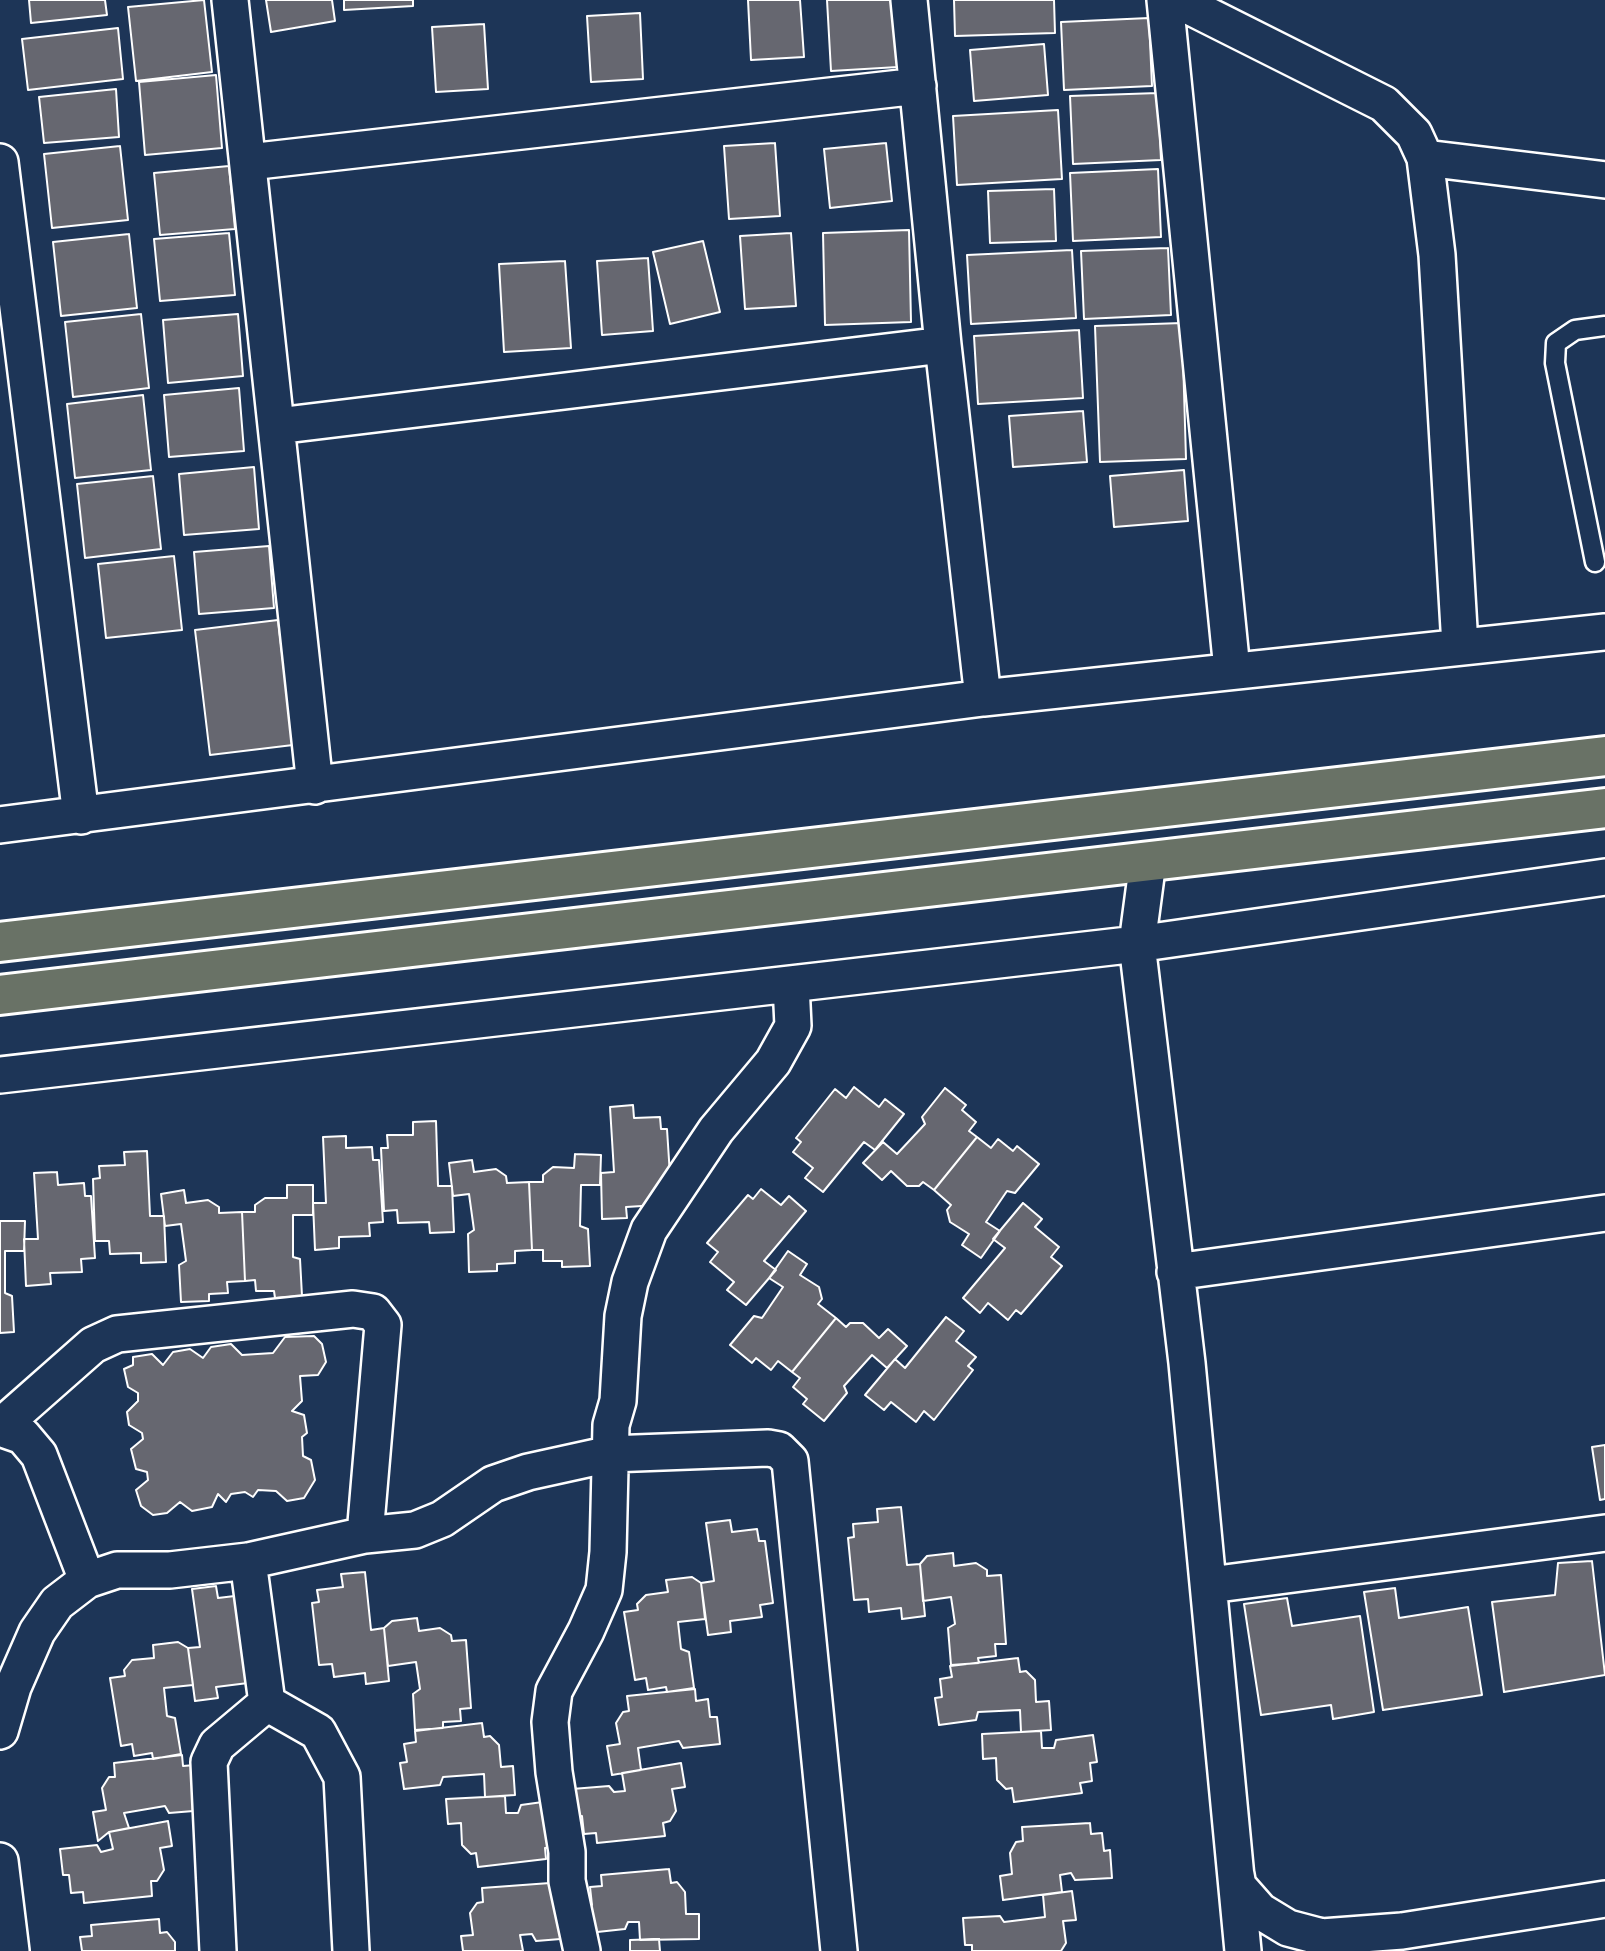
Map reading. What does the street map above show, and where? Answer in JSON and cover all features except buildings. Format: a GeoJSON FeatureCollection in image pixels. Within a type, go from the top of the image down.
{"type":"FeatureCollection","features":[{"type":"Feature","properties":{"kind":"highway"},"geometry":{"type":"LineString","coordinates":[[0,942],[1605,756]]}},
{"type":"Feature","properties":{"kind":"highway"},"geometry":{"type":"LineString","coordinates":[[0,995],[1605,808]]}},
{"type":"Feature","properties":{"kind":"street"},"geometry":{"type":"LineString","coordinates":[[230,0],[315,786]]}},
{"type":"Feature","properties":{"kind":"street"},"geometry":{"type":"LineString","coordinates":[[909,0],[943,345],[983,698]]}},
{"type":"Feature","properties":{"kind":"street"},"geometry":{"type":"LineString","coordinates":[[1165,0],[1232,670]]}},
{"type":"Feature","properties":{"kind":"street"},"geometry":{"type":"LineString","coordinates":[[1177,0],[1384,104],[1414,134],[1425,158],[1437,255],[1460,646]]}},
{"type":"Feature","properties":{"kind":"street"},"geometry":{"type":"LineString","coordinates":[[249,162],[918,86]]}},
{"type":"Feature","properties":{"kind":"street"},"geometry":{"type":"LineString","coordinates":[[1425,158],[1605,180]]}},
{"type":"Feature","properties":{"kind":"street"},"geometry":{"type":"LineString","coordinates":[[0,162],[81,816]]}},
{"type":"Feature","properties":{"kind":"street"},"geometry":{"type":"LineString","coordinates":[[277,426],[943,345]]}},
{"type":"Feature","properties":{"kind":"street"},"geometry":{"type":"LineString","coordinates":[[0,825],[983,698],[1605,632]]}},
{"type":"Feature","properties":{"kind":"street"},"geometry":{"type":"LineString","coordinates":[[1148,861],[1137,944],[1210,1586],[1242,1951]]}},
{"type":"Feature","properties":{"kind":"street"},"geometry":{"type":"LineString","coordinates":[[0,1076],[1137,944],[1605,877]]}},
{"type":"Feature","properties":{"kind":"street"},"geometry":{"type":"LineString","coordinates":[[582,1951],[567,1881],[567,1852],[554,1772],[550,1722],[554,1691],[604,1590],[611,1425],[618,1401],[623,1316],[630,1282],[649,1230],[716,1130],[773,1062],[793,1026],[791,984]]}},
{"type":"Feature","properties":{"kind":"street"},"geometry":{"type":"LineString","coordinates":[[1175,1272],[1605,1213]]}},
{"type":"Feature","properties":{"kind":"street"},"geometry":{"type":"LineString","coordinates":[[88,1580],[39,1455],[23,1436],[0,1427],[93,1345],[117,1334],[353,1310],[373,1312],[383,1325],[365,1535]]}},
{"type":"Feature","properties":{"kind":"street"},"geometry":{"type":"LineString","coordinates":[[0,1731],[13,1687],[37,1632],[57,1604],[88,1580],[117,1570],[170,1570],[248,1561],[365,1535],[415,1530],[442,1519],[493,1484],[528,1472],[610,1454],[768,1448],[779,1450],[790,1461],[839,1951]]}},
{"type":"Feature","properties":{"kind":"street"},"geometry":{"type":"LineString","coordinates":[[1210,1586],[1605,1533]]}},
{"type":"Feature","properties":{"kind":"street"},"geometry":{"type":"LineString","coordinates":[[248,1561],[267,1703]]}},
{"type":"Feature","properties":{"kind":"street"},"geometry":{"type":"LineString","coordinates":[[218,1951],[209,1762],[217,1745],[267,1703]]}},
{"type":"Feature","properties":{"kind":"street"},"geometry":{"type":"LineString","coordinates":[[267,1703],[318,1732],[342,1777],[351,1951]]}},
{"type":"Feature","properties":{"kind":"street"},"geometry":{"type":"LineString","coordinates":[[1233,1858],[1238,1886],[1260,1912],[1288,1928],[1322,1937],[1402,1931],[1605,1899]]}},
{"type":"Feature","properties":{"kind":"street"},"geometry":{"type":"LineString","coordinates":[[0,1861],[11,1951]]}},
{"type":"Feature","properties":{"kind":"lane"},"geometry":{"type":"LineString","coordinates":[[1595,562],[1555,363],[1556,343],[1575,330],[1605,326]]}}]}
